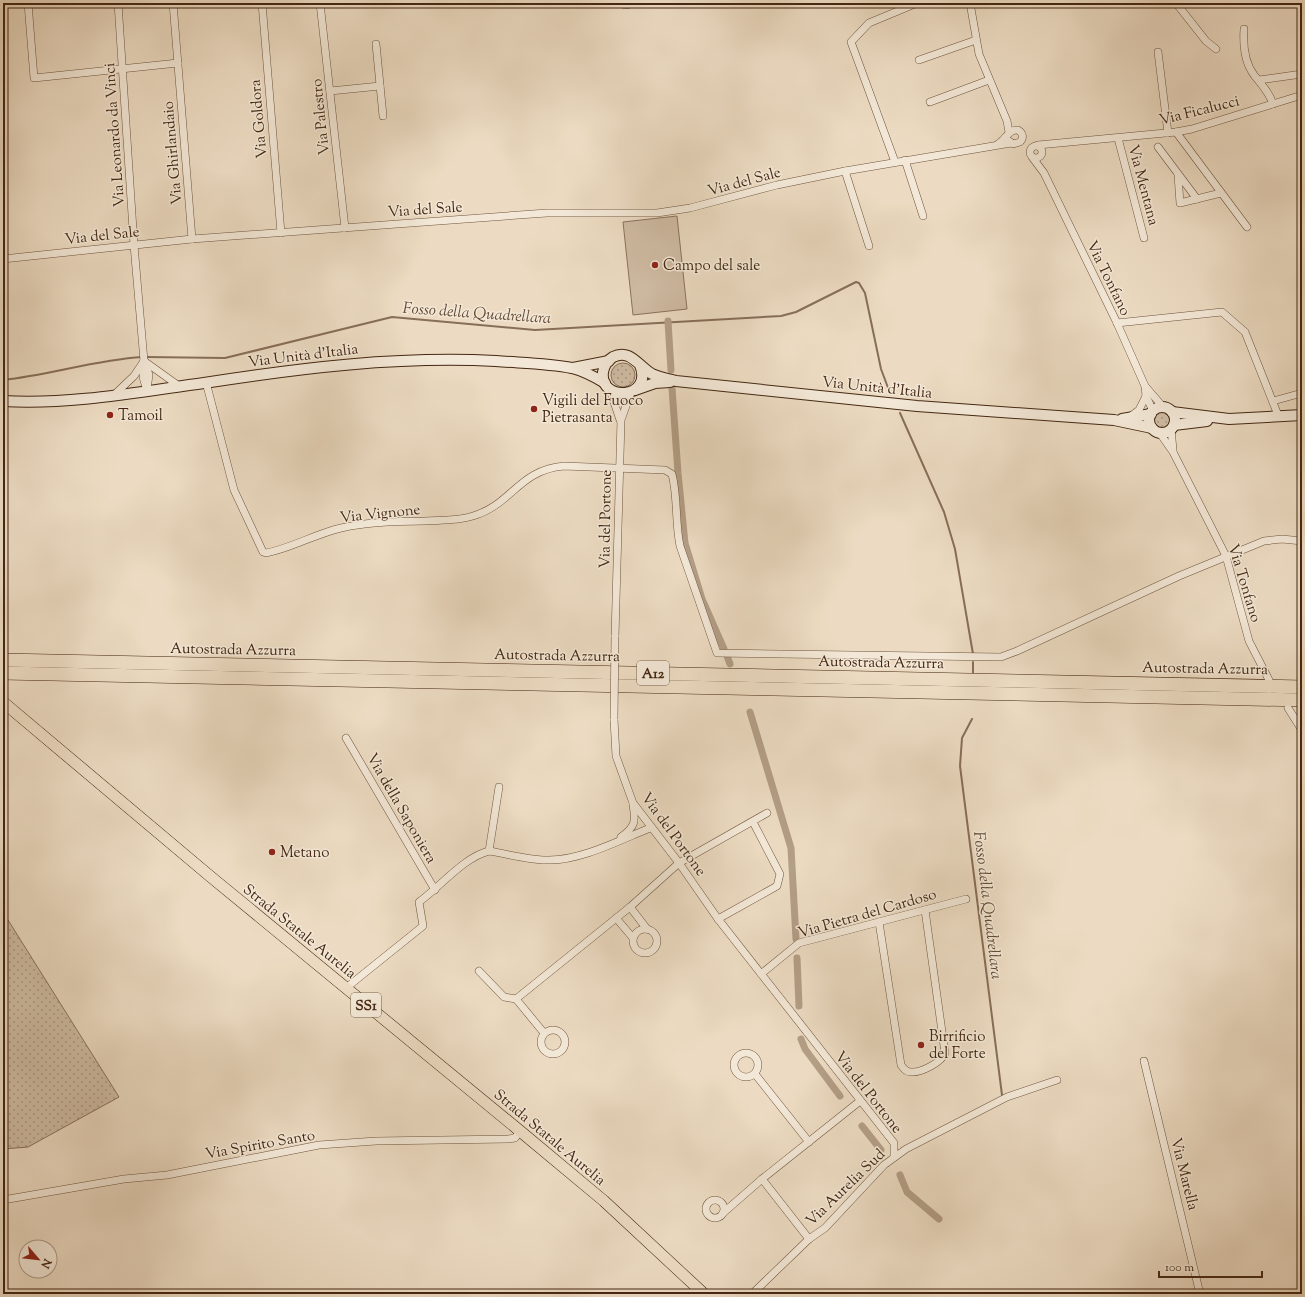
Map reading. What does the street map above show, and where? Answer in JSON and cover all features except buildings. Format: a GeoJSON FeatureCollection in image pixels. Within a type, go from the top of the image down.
{"type":"FeatureCollection","features":[{"type":"Feature","properties":{"kind":"highway","name":"Autostrada Azzurra"},"geometry":{"type":"LineString","coordinates":[[3,660],[1302,687]]}},
{"type":"Feature","properties":{"kind":"highway","name":"Autostrada Azzurra"},"geometry":{"type":"LineString","coordinates":[[3,673],[1302,700]]}},
{"type":"Feature","properties":{"kind":"main road"},"geometry":{"type":"LineString","coordinates":[[633,391],[642,378],[640,365],[635,359],[624,355],[616,356],[609,361],[603,371],[608,386],[618,394],[633,391],[655,383],[676,382]]}},
{"type":"Feature","properties":{"kind":"main road","name":"Via Unità d'Italia"},"geometry":{"type":"LineString","coordinates":[[3,401],[53,401],[114,395],[351,363],[388,361],[466,360],[572,368],[590,375],[608,386]]}},
{"type":"Feature","properties":{"kind":"main road"},"geometry":{"type":"LineString","coordinates":[[572,368],[609,361]]}},
{"type":"Feature","properties":{"kind":"main road","name":"Via Unità d'Italia"},"geometry":{"type":"LineString","coordinates":[[640,365],[653,374],[676,382],[918,406],[1114,420]]}},
{"type":"Feature","properties":{"kind":"main road"},"geometry":{"type":"LineString","coordinates":[[1114,420],[1168,410],[1229,419]]}},
{"type":"Feature","properties":{"kind":"main road"},"geometry":{"type":"LineString","coordinates":[[1168,410],[1175,419],[1173,427]]}},
{"type":"Feature","properties":{"kind":"main road"},"geometry":{"type":"LineString","coordinates":[[1152,413],[1150,421],[1155,430]]}},
{"type":"Feature","properties":{"kind":"main road"},"geometry":{"type":"LineString","coordinates":[[1114,420],[1167,432],[1173,427],[1229,419],[1278,415],[1302,415]]}},
{"type":"Feature","properties":{"kind":"main road","name":"Strada Statale Aurelia"},"geometry":{"type":"LineString","coordinates":[[3,702],[604,1201],[704,1294]]}},
{"type":"Feature","properties":{"kind":"street"},"geometry":{"type":"LineString","coordinates":[[28,3],[34,78],[178,64]]}},
{"type":"Feature","properties":{"kind":"street","name":"Via Leonardo da Vinci"},"geometry":{"type":"LineString","coordinates":[[118,3],[134,245],[144,361],[149,374],[147,391]]}},
{"type":"Feature","properties":{"kind":"street","name":"Via Ghirlandaio"},"geometry":{"type":"LineString","coordinates":[[173,3],[192,240]]}},
{"type":"Feature","properties":{"kind":"street","name":"Via Goldora"},"geometry":{"type":"LineString","coordinates":[[262,3],[281,233]]}},
{"type":"Feature","properties":{"kind":"street","name":"Via Palestro"},"geometry":{"type":"LineString","coordinates":[[320,3],[345,228]]}},
{"type":"Feature","properties":{"kind":"street"},"geometry":{"type":"LineString","coordinates":[[624,5],[636,3]]}},
{"type":"Feature","properties":{"kind":"street"},"geometry":{"type":"LineString","coordinates":[[895,162],[851,42],[869,23],[917,3]]}},
{"type":"Feature","properties":{"kind":"street"},"geometry":{"type":"LineString","coordinates":[[970,3],[979,54],[1007,121],[1012,137],[1031,154],[1044,173]]}},
{"type":"Feature","properties":{"kind":"street"},"geometry":{"type":"LineString","coordinates":[[1176,3],[1206,41],[1216,49]]}},
{"type":"Feature","properties":{"kind":"street"},"geometry":{"type":"LineString","coordinates":[[1244,29],[1243,46],[1253,74],[1269,94],[1273,104]]}},
{"type":"Feature","properties":{"kind":"street"},"geometry":{"type":"LineString","coordinates":[[919,60],[976,40]]}},
{"type":"Feature","properties":{"kind":"street"},"geometry":{"type":"LineString","coordinates":[[376,44],[382,116]]}},
{"type":"Feature","properties":{"kind":"street"},"geometry":{"type":"LineString","coordinates":[[1158,52],[1168,133]]}},
{"type":"Feature","properties":{"kind":"street"},"geometry":{"type":"LineString","coordinates":[[1259,80],[1302,74]]}},
{"type":"Feature","properties":{"kind":"street"},"geometry":{"type":"LineString","coordinates":[[930,102],[989,80]]}},
{"type":"Feature","properties":{"kind":"street"},"geometry":{"type":"LineString","coordinates":[[330,91],[380,86]]}},
{"type":"Feature","properties":{"kind":"street","name":"Via Ficalucci"},"geometry":{"type":"LineString","coordinates":[[1036,145],[1168,133],[1192,129],[1302,95]]}},
{"type":"Feature","properties":{"kind":"street"},"geometry":{"type":"LineString","coordinates":[[1176,132],[1247,227]]}},
{"type":"Feature","properties":{"kind":"street"},"geometry":{"type":"LineString","coordinates":[[1012,137],[1021,141],[1022,136],[1042,148],[1041,155],[1044,173]]}},
{"type":"Feature","properties":{"kind":"street","name":"Via del Sale"},"geometry":{"type":"LineString","coordinates":[[3,259],[192,240],[547,213],[657,212],[690,208],[777,185],[845,171],[997,146],[1012,137]]}},
{"type":"Feature","properties":{"kind":"street","name":"Via Mentana"},"geometry":{"type":"LineString","coordinates":[[1118,138],[1144,238]]}},
{"type":"Feature","properties":{"kind":"street"},"geometry":{"type":"LineString","coordinates":[[1041,155],[1052,143]]}},
{"type":"Feature","properties":{"kind":"street"},"geometry":{"type":"LineString","coordinates":[[1031,154],[1036,145]]}},
{"type":"Feature","properties":{"kind":"street"},"geometry":{"type":"LineString","coordinates":[[1158,147],[1197,199]]}},
{"type":"Feature","properties":{"kind":"street"},"geometry":{"type":"LineString","coordinates":[[1031,154],[1041,155]]}},
{"type":"Feature","properties":{"kind":"street"},"geometry":{"type":"LineString","coordinates":[[905,160],[923,216]]}},
{"type":"Feature","properties":{"kind":"street"},"geometry":{"type":"LineString","coordinates":[[845,171],[869,246]]}},
{"type":"Feature","properties":{"kind":"street","name":"Via Tonfano"},"geometry":{"type":"LineString","coordinates":[[1044,173],[1117,323],[1145,386],[1146,396],[1152,413]]}},
{"type":"Feature","properties":{"kind":"street"},"geometry":{"type":"LineString","coordinates":[[1178,174],[1180,203],[1221,193]]}},
{"type":"Feature","properties":{"kind":"street"},"geometry":{"type":"LineString","coordinates":[[1117,323],[1222,312],[1245,332],[1278,415]]}},
{"type":"Feature","properties":{"kind":"street"},"geometry":{"type":"LineString","coordinates":[[114,395],[134,376],[144,361],[179,386]]}},
{"type":"Feature","properties":{"kind":"street","name":"Via Vignone"},"geometry":{"type":"LineString","coordinates":[[206,382],[234,490],[263,552],[266,553],[341,528],[393,522],[456,521],[490,509],[505,499],[528,477],[550,468],[564,466],[620,469]]}},
{"type":"Feature","properties":{"kind":"street"},"geometry":{"type":"LineString","coordinates":[[608,386],[620,420]]}},
{"type":"Feature","properties":{"kind":"street"},"geometry":{"type":"LineString","coordinates":[[1145,386],[1168,410]]}},
{"type":"Feature","properties":{"kind":"street","name":"Via del Portone"},"geometry":{"type":"LineString","coordinates":[[633,391],[620,420],[614,719],[616,756],[633,803],[650,828],[679,863],[718,919],[894,1143],[894,1157]]}},
{"type":"Feature","properties":{"kind":"street"},"geometry":{"type":"LineString","coordinates":[[1273,401],[1302,393]]}},
{"type":"Feature","properties":{"kind":"street"},"geometry":{"type":"LineString","coordinates":[[1129,418],[1139,410],[1146,396]]}},
{"type":"Feature","properties":{"kind":"street"},"geometry":{"type":"LineString","coordinates":[[1173,427],[1173,452]]}},
{"type":"Feature","properties":{"kind":"street"},"geometry":{"type":"LineString","coordinates":[[1155,430],[1173,452]]}},
{"type":"Feature","properties":{"kind":"street","name":"Via Tonfano"},"geometry":{"type":"LineString","coordinates":[[1173,452],[1226,556],[1249,641],[1269,680]]}},
{"type":"Feature","properties":{"kind":"street"},"geometry":{"type":"LineString","coordinates":[[620,469],[665,470],[672,474],[674,483],[677,531],[680,546],[716,653],[1001,657],[1226,556],[1264,541],[1282,539],[1302,541]]}},
{"type":"Feature","properties":{"kind":"street"},"geometry":{"type":"LineString","coordinates":[[1288,708],[1302,730]]}},
{"type":"Feature","properties":{"kind":"street","name":"Via della Saponiera"},"geometry":{"type":"LineString","coordinates":[[346,738],[435,890]]}},
{"type":"Feature","properties":{"kind":"street"},"geometry":{"type":"LineString","coordinates":[[498,787],[489,851],[547,860],[565,859],[650,828]]}},
{"type":"Feature","properties":{"kind":"street"},"geometry":{"type":"LineString","coordinates":[[612,843],[631,830],[635,818],[633,803]]}},
{"type":"Feature","properties":{"kind":"street"},"geometry":{"type":"LineString","coordinates":[[516,999],[630,907],[679,863],[767,813]]}},
{"type":"Feature","properties":{"kind":"street"},"geometry":{"type":"LineString","coordinates":[[718,919],[777,886],[780,874],[753,822]]}},
{"type":"Feature","properties":{"kind":"street","name":"Via della Saponiera"},"geometry":{"type":"LineString","coordinates":[[346,988],[423,926],[419,902],[466,863],[481,853],[489,851]]}},
{"type":"Feature","properties":{"kind":"street","name":"Via Pietra del Cardoso"},"geometry":{"type":"LineString","coordinates":[[761,974],[799,943],[966,899]]}},
{"type":"Feature","properties":{"kind":"street"},"geometry":{"type":"LineString","coordinates":[[616,918],[633,938],[636,949],[643,953],[651,951],[656,944],[654,933],[647,929],[630,907]]}},
{"type":"Feature","properties":{"kind":"street"},"geometry":{"type":"LineString","coordinates":[[879,922],[901,1065],[905,1070],[910,1072],[919,1071],[940,1059],[945,1053],[925,910]]}},
{"type":"Feature","properties":{"kind":"street"},"geometry":{"type":"LineString","coordinates":[[633,938],[640,930],[647,929]]}},
{"type":"Feature","properties":{"kind":"street"},"geometry":{"type":"LineString","coordinates":[[479,971],[504,997],[516,999],[544,1032]]}},
{"type":"Feature","properties":{"kind":"street","name":"Via Marella"},"geometry":{"type":"LineString","coordinates":[[1144,1061],[1200,1294]]}},
{"type":"Feature","properties":{"kind":"street"},"geometry":{"type":"LineString","coordinates":[[755,1074],[808,1142]]}},
{"type":"Feature","properties":{"kind":"street","name":"Via Aurelia Sud"},"geometry":{"type":"LineString","coordinates":[[752,1294],[809,1239],[825,1228],[884,1165],[894,1157],[906,1149],[1007,1097],[1057,1080]]}},
{"type":"Feature","properties":{"kind":"street"},"geometry":{"type":"LineString","coordinates":[[723,1214],[762,1179],[860,1101]]}},
{"type":"Feature","properties":{"kind":"street","name":"Via Spirito Santo"},"geometry":{"type":"LineString","coordinates":[[3,1200],[116,1180],[168,1175],[319,1145],[376,1141],[508,1139],[515,1138],[520,1131]]}},
{"type":"Feature","properties":{"kind":"street"},"geometry":{"type":"LineString","coordinates":[[762,1179],[809,1239]]}},
{"type":"Feature","properties":{"kind":"shaded area","name":"Campo del sale"},"geometry":{"type":"Polygon","coordinates":[[[677,216],[687,309],[633,315],[623,222],[677,216]]]}},
{"type":"Feature","properties":{"kind":"shaded area"},"geometry":{"type":"Polygon","coordinates":[[[623,363],[632,366],[635,375],[632,384],[623,387],[614,384],[611,375],[614,366],[623,363]]]}},
{"type":"Feature","properties":{"kind":"shaded area"},"geometry":{"type":"Polygon","coordinates":[[[1162,412],[1169,417],[1170,420],[1165,427],[1162,428],[1155,423],[1154,420],[1159,413],[1162,412]]]}},
{"type":"Feature","properties":{"kind":"shaded area"},"geometry":{"type":"Polygon","coordinates":[[[3,912],[119,1097],[28,1147],[3,1149],[3,912]]]}},
{"type":"Feature","properties":{"kind":"waterway","name":"Fosso della Quadrellara"},"geometry":{"type":"LineString","coordinates":[[146,357],[225,358],[392,317],[535,330],[781,316],[796,312],[856,282],[859,283],[865,293],[881,369],[890,393]]}},
{"type":"Feature","properties":{"kind":"waterway"},"geometry":{"type":"LineString","coordinates":[[668,321],[671,370]]}},
{"type":"Feature","properties":{"kind":"waterway","name":"Fosso della Quadrellara"},"geometry":{"type":"LineString","coordinates":[[3,380],[38,375],[107,361],[142,357]]}},
{"type":"Feature","properties":{"kind":"waterway"},"geometry":{"type":"LineString","coordinates":[[672,388],[685,543],[702,599],[724,649]]}},
{"type":"Feature","properties":{"kind":"waterway","name":"Fosso della Quadrellara"},"geometry":{"type":"LineString","coordinates":[[900,413],[944,512],[955,549],[973,654]]}},
{"type":"Feature","properties":{"kind":"waterway"},"geometry":{"type":"LineString","coordinates":[[727,656],[730,664]]}},
{"type":"Feature","properties":{"kind":"waterway","name":"Fosso della Quadrellara"},"geometry":{"type":"LineString","coordinates":[[973,662],[973,673]]}},
{"type":"Feature","properties":{"kind":"waterway"},"geometry":{"type":"LineString","coordinates":[[750,712],[791,848],[796,939]]}},
{"type":"Feature","properties":{"kind":"waterway","name":"Fosso della Quadrellara"},"geometry":{"type":"LineString","coordinates":[[972,719],[962,738],[960,766],[1002,1095]]}},
{"type":"Feature","properties":{"kind":"waterway"},"geometry":{"type":"LineString","coordinates":[[797,958],[799,1006]]}},
{"type":"Feature","properties":{"kind":"waterway"},"geometry":{"type":"LineString","coordinates":[[801,1039],[805,1049],[840,1096]]}},
{"type":"Feature","properties":{"kind":"waterway"},"geometry":{"type":"LineString","coordinates":[[862,1126],[881,1150]]}},
{"type":"Feature","properties":{"kind":"waterway"},"geometry":{"type":"LineString","coordinates":[[900,1175],[907,1192],[939,1219]]}},
{"type":"Feature","properties":{"kind":"place","name":"Campo del sale"},"geometry":{"type":"Point","coordinates":[655,265]}},
{"type":"Feature","properties":{"kind":"place","name":"Vigili del Fuoco Pietrasanta"},"geometry":{"type":"Point","coordinates":[534,409]}},
{"type":"Feature","properties":{"kind":"place","name":"Tamoil"},"geometry":{"type":"Point","coordinates":[110,415]}},
{"type":"Feature","properties":{"kind":"place","name":"Metano"},"geometry":{"type":"Point","coordinates":[272,852]}},
{"type":"Feature","properties":{"kind":"place","name":"Birrificio del Forte"},"geometry":{"type":"Point","coordinates":[921,1045]}}]}
